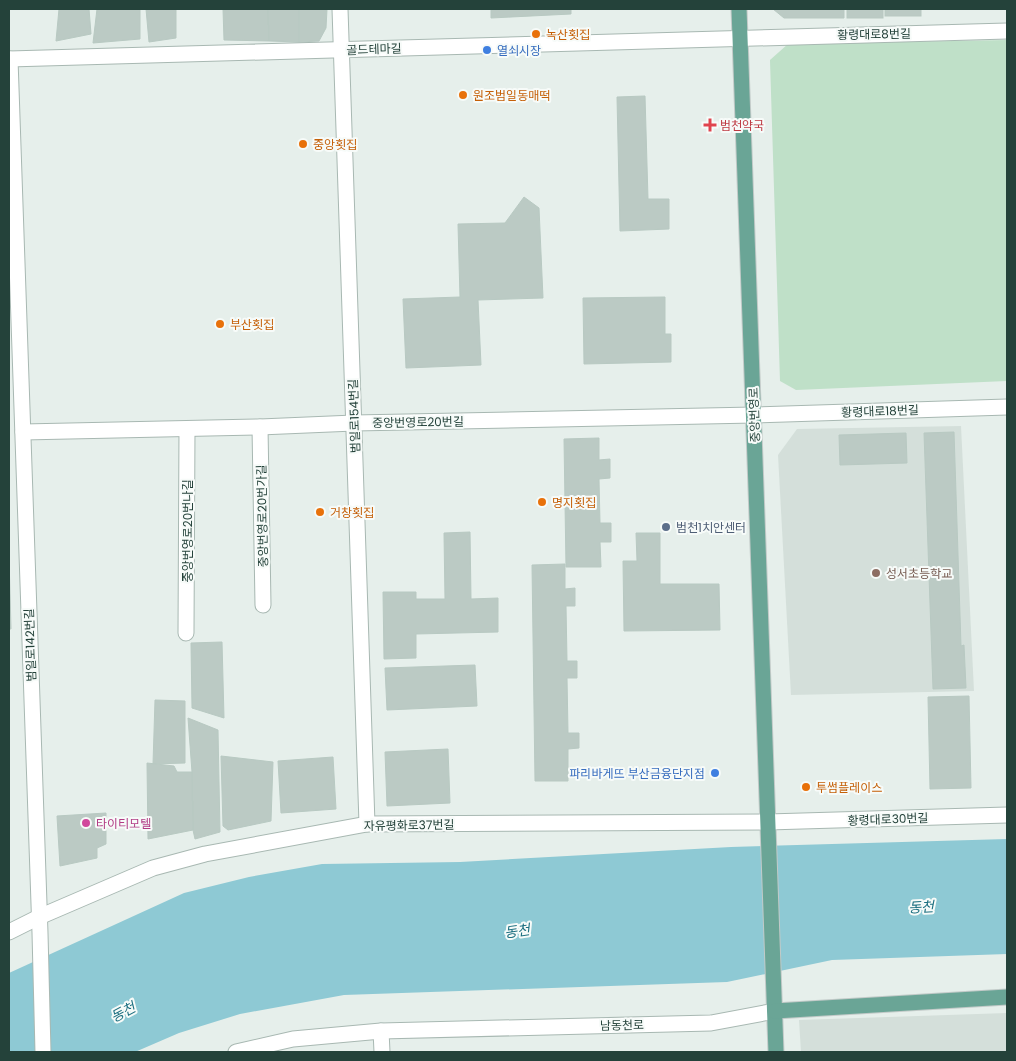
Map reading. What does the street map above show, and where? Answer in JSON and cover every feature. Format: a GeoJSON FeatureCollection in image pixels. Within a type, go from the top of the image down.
{"type":"FeatureCollection","features":[{"type":"Feature","properties":{"kind":"main road","name":"중앙번영로"},"geometry":{"type":"LineString","coordinates":[[739,9],[776,1052]]}},
{"type":"Feature","properties":{"kind":"main road","name":"남동천로"},"geometry":{"type":"LineString","coordinates":[[774,1011],[1007,997]]}},
{"type":"Feature","properties":{"kind":"street","name":"범일로154번길"},"geometry":{"type":"LineString","coordinates":[[340,9],[367,824]]}},
{"type":"Feature","properties":{"kind":"street","name":"황령대로8번길"},"geometry":{"type":"LineString","coordinates":[[740,38],[1007,31]]}},
{"type":"Feature","properties":{"kind":"street","name":"골드테마길"},"geometry":{"type":"LineString","coordinates":[[9,59],[740,38]]}},
{"type":"Feature","properties":{"kind":"street","name":"범일로142번길"},"geometry":{"type":"LineString","coordinates":[[9,59],[15,371],[23,432],[43,1052]]}},
{"type":"Feature","properties":{"kind":"street","name":"황령대로18번길"},"geometry":{"type":"LineString","coordinates":[[754,415],[1007,407]]}},
{"type":"Feature","properties":{"kind":"street","name":"중앙번영로20번길"},"geometry":{"type":"LineString","coordinates":[[23,432],[754,415]]}},
{"type":"Feature","properties":{"kind":"street","name":"중앙번영로20번가길"},"geometry":{"type":"LineString","coordinates":[[260,427],[264,605]]}},
{"type":"Feature","properties":{"kind":"street","name":"중앙번영로20번나길"},"geometry":{"type":"LineString","coordinates":[[186,633],[187,429]]}},
{"type":"Feature","properties":{"kind":"street","name":"황령대로30번길"},"geometry":{"type":"LineString","coordinates":[[768,822],[1007,815]]}},
{"type":"Feature","properties":{"kind":"street","name":"자유평화로37번길"},"geometry":{"type":"LineString","coordinates":[[9,932],[39,917],[153,868],[205,854],[367,824],[768,822]]}},
{"type":"Feature","properties":{"kind":"street","name":"남동천로"},"geometry":{"type":"LineString","coordinates":[[236,1052],[293,1039],[381,1031],[711,1023],[774,1011]]}},
{"type":"Feature","properties":{"kind":"street"},"geometry":{"type":"LineString","coordinates":[[381,1031],[382,1052]]}},
{"type":"Feature","properties":{"kind":"shaded area","name":"성서초등학교"},"geometry":{"type":"Polygon","coordinates":[[[961,426],[974,691],[791,695],[778,455],[797,429],[961,426]]]}},
{"type":"Feature","properties":{"kind":"shaded area"},"geometry":{"type":"Polygon","coordinates":[[[1007,1013],[1007,1052],[801,1052],[799,1020],[1007,1013]]]}},
{"type":"Feature","properties":{"kind":"green space"},"geometry":{"type":"Polygon","coordinates":[[[1007,40],[1007,381],[796,390],[780,381],[770,60],[788,44],[1007,40]]]}},
{"type":"Feature","properties":{"kind":"water","name":"동천"},"geometry":{"type":"Polygon","coordinates":[[[1007,839],[1007,954],[832,960],[727,982],[344,995],[240,1014],[179,1033],[135,1052],[9,1052],[9,973],[184,893],[249,877],[322,864],[460,862],[731,847],[1007,839]]]}},
{"type":"Feature","properties":{"kind":"building"},"geometry":{"type":"Polygon","coordinates":[[[59,9],[89,9],[91,34],[56,41],[59,9]]]}},
{"type":"Feature","properties":{"kind":"building"},"geometry":{"type":"Polygon","coordinates":[[[97,9],[140,9],[140,39],[93,43],[97,9]]]}},
{"type":"Feature","properties":{"kind":"building"},"geometry":{"type":"Polygon","coordinates":[[[146,9],[176,9],[176,38],[149,42],[146,9]]]}},
{"type":"Feature","properties":{"kind":"building"},"geometry":{"type":"Polygon","coordinates":[[[223,9],[268,9],[269,41],[224,40],[223,9]]]}},
{"type":"Feature","properties":{"kind":"building"},"geometry":{"type":"Polygon","coordinates":[[[268,9],[299,9],[299,42],[269,41],[268,9]]]}},
{"type":"Feature","properties":{"kind":"building"},"geometry":{"type":"Polygon","coordinates":[[[299,9],[327,9],[326,28],[319,41],[299,42],[299,9]]]}},
{"type":"Feature","properties":{"kind":"building"},"geometry":{"type":"Polygon","coordinates":[[[491,9],[571,9],[571,14],[491,18],[491,9]]]}},
{"type":"Feature","properties":{"kind":"building"},"geometry":{"type":"Polygon","coordinates":[[[773,9],[844,9],[844,18],[784,18],[773,9]]]}},
{"type":"Feature","properties":{"kind":"building"},"geometry":{"type":"Polygon","coordinates":[[[847,9],[883,9],[883,18],[847,18],[847,9]]]}},
{"type":"Feature","properties":{"kind":"building"},"geometry":{"type":"Polygon","coordinates":[[[885,9],[921,9],[921,16],[885,16],[885,9]]]}},
{"type":"Feature","properties":{"kind":"building"},"geometry":{"type":"Polygon","coordinates":[[[645,96],[648,199],[669,199],[669,229],[620,231],[617,97],[645,96]]]}},
{"type":"Feature","properties":{"kind":"building"},"geometry":{"type":"Polygon","coordinates":[[[524,197],[539,208],[543,298],[478,300],[481,365],[406,368],[403,299],[460,297],[458,224],[505,223],[524,197]]]}},
{"type":"Feature","properties":{"kind":"building"},"geometry":{"type":"Polygon","coordinates":[[[665,297],[665,334],[671,334],[671,362],[584,364],[583,298],[665,297]]]}},
{"type":"Feature","properties":{"kind":"building"},"geometry":{"type":"Polygon","coordinates":[[[954,432],[961,646],[964,645],[966,688],[933,689],[924,433],[954,432]]]}},
{"type":"Feature","properties":{"kind":"building"},"geometry":{"type":"Polygon","coordinates":[[[906,433],[907,463],[840,465],[839,435],[906,433]]]}},
{"type":"Feature","properties":{"kind":"building"},"geometry":{"type":"Polygon","coordinates":[[[599,438],[599,460],[610,459],[610,478],[599,479],[600,523],[611,523],[611,542],[600,542],[601,567],[566,567],[564,439],[599,438]]]}},
{"type":"Feature","properties":{"kind":"building"},"geometry":{"type":"Polygon","coordinates":[[[470,532],[471,599],[498,598],[498,632],[416,634],[416,658],[384,659],[383,592],[416,592],[416,599],[445,599],[444,533],[470,532]]]}},
{"type":"Feature","properties":{"kind":"building"},"geometry":{"type":"Polygon","coordinates":[[[636,533],[660,533],[660,584],[719,584],[720,630],[624,631],[623,561],[637,561],[636,533]]]}},
{"type":"Feature","properties":{"kind":"building"},"geometry":{"type":"Polygon","coordinates":[[[9,558],[11,629],[9,629],[9,558]]]}},
{"type":"Feature","properties":{"kind":"building"},"geometry":{"type":"Polygon","coordinates":[[[565,564],[565,589],[575,588],[575,606],[566,606],[567,661],[577,661],[577,678],[567,678],[568,733],[579,733],[579,748],[568,749],[568,781],[535,781],[532,565],[565,564]]]}},
{"type":"Feature","properties":{"kind":"building"},"geometry":{"type":"Polygon","coordinates":[[[222,642],[224,718],[192,708],[191,643],[222,642]]]}},
{"type":"Feature","properties":{"kind":"building"},"geometry":{"type":"Polygon","coordinates":[[[475,665],[477,706],[387,710],[385,668],[475,665]]]}},
{"type":"Feature","properties":{"kind":"building"},"geometry":{"type":"Polygon","coordinates":[[[969,696],[971,788],[930,789],[928,697],[969,696]]]}},
{"type":"Feature","properties":{"kind":"building"},"geometry":{"type":"Polygon","coordinates":[[[155,700],[185,701],[185,763],[153,764],[155,700]]]}},
{"type":"Feature","properties":{"kind":"building"},"geometry":{"type":"Polygon","coordinates":[[[188,718],[218,730],[220,832],[195,839],[193,830],[192,772],[188,718]]]}},
{"type":"Feature","properties":{"kind":"building"},"geometry":{"type":"Polygon","coordinates":[[[448,749],[450,803],[387,806],[385,752],[448,749]]]}},
{"type":"Feature","properties":{"kind":"building"},"geometry":{"type":"Polygon","coordinates":[[[221,756],[273,762],[271,821],[228,830],[223,826],[221,756]]]}},
{"type":"Feature","properties":{"kind":"building"},"geometry":{"type":"Polygon","coordinates":[[[333,757],[336,809],[281,813],[278,761],[333,757]]]}},
{"type":"Feature","properties":{"kind":"building"},"geometry":{"type":"Polygon","coordinates":[[[147,763],[174,766],[177,772],[192,772],[193,830],[148,839],[147,763]]]}},
{"type":"Feature","properties":{"kind":"building"},"geometry":{"type":"Polygon","coordinates":[[[106,813],[106,844],[97,848],[97,858],[60,866],[57,816],[106,813]]]}},
{"type":"Feature","properties":{"kind":"place","name":"녹산횟집"},"geometry":{"type":"Point","coordinates":[536,34]}},
{"type":"Feature","properties":{"kind":"place","name":"열쇠시장"},"geometry":{"type":"Point","coordinates":[487,50]}},
{"type":"Feature","properties":{"kind":"place","name":"원조범일동매떡"},"geometry":{"type":"Point","coordinates":[463,95]}},
{"type":"Feature","properties":{"kind":"place","name":"범천약국"},"geometry":{"type":"Point","coordinates":[710,125]}},
{"type":"Feature","properties":{"kind":"place","name":"중앙횟집"},"geometry":{"type":"Point","coordinates":[303,144]}},
{"type":"Feature","properties":{"kind":"place","name":"부산횟집"},"geometry":{"type":"Point","coordinates":[220,324]}},
{"type":"Feature","properties":{"kind":"place","name":"명지횟집"},"geometry":{"type":"Point","coordinates":[542,502]}},
{"type":"Feature","properties":{"kind":"place","name":"거창횟집"},"geometry":{"type":"Point","coordinates":[320,512]}},
{"type":"Feature","properties":{"kind":"place","name":"범천1치안센터"},"geometry":{"type":"Point","coordinates":[666,527]}},
{"type":"Feature","properties":{"kind":"place","name":"성서초등학교"},"geometry":{"type":"Point","coordinates":[876,573]}},
{"type":"Feature","properties":{"kind":"place","name":"파리바게뜨 부산금융단지점"},"geometry":{"type":"Point","coordinates":[715,773]}},
{"type":"Feature","properties":{"kind":"place","name":"투썸플레이스"},"geometry":{"type":"Point","coordinates":[806,787]}},
{"type":"Feature","properties":{"kind":"place","name":"타이티모텔"},"geometry":{"type":"Point","coordinates":[86,823]}}]}
